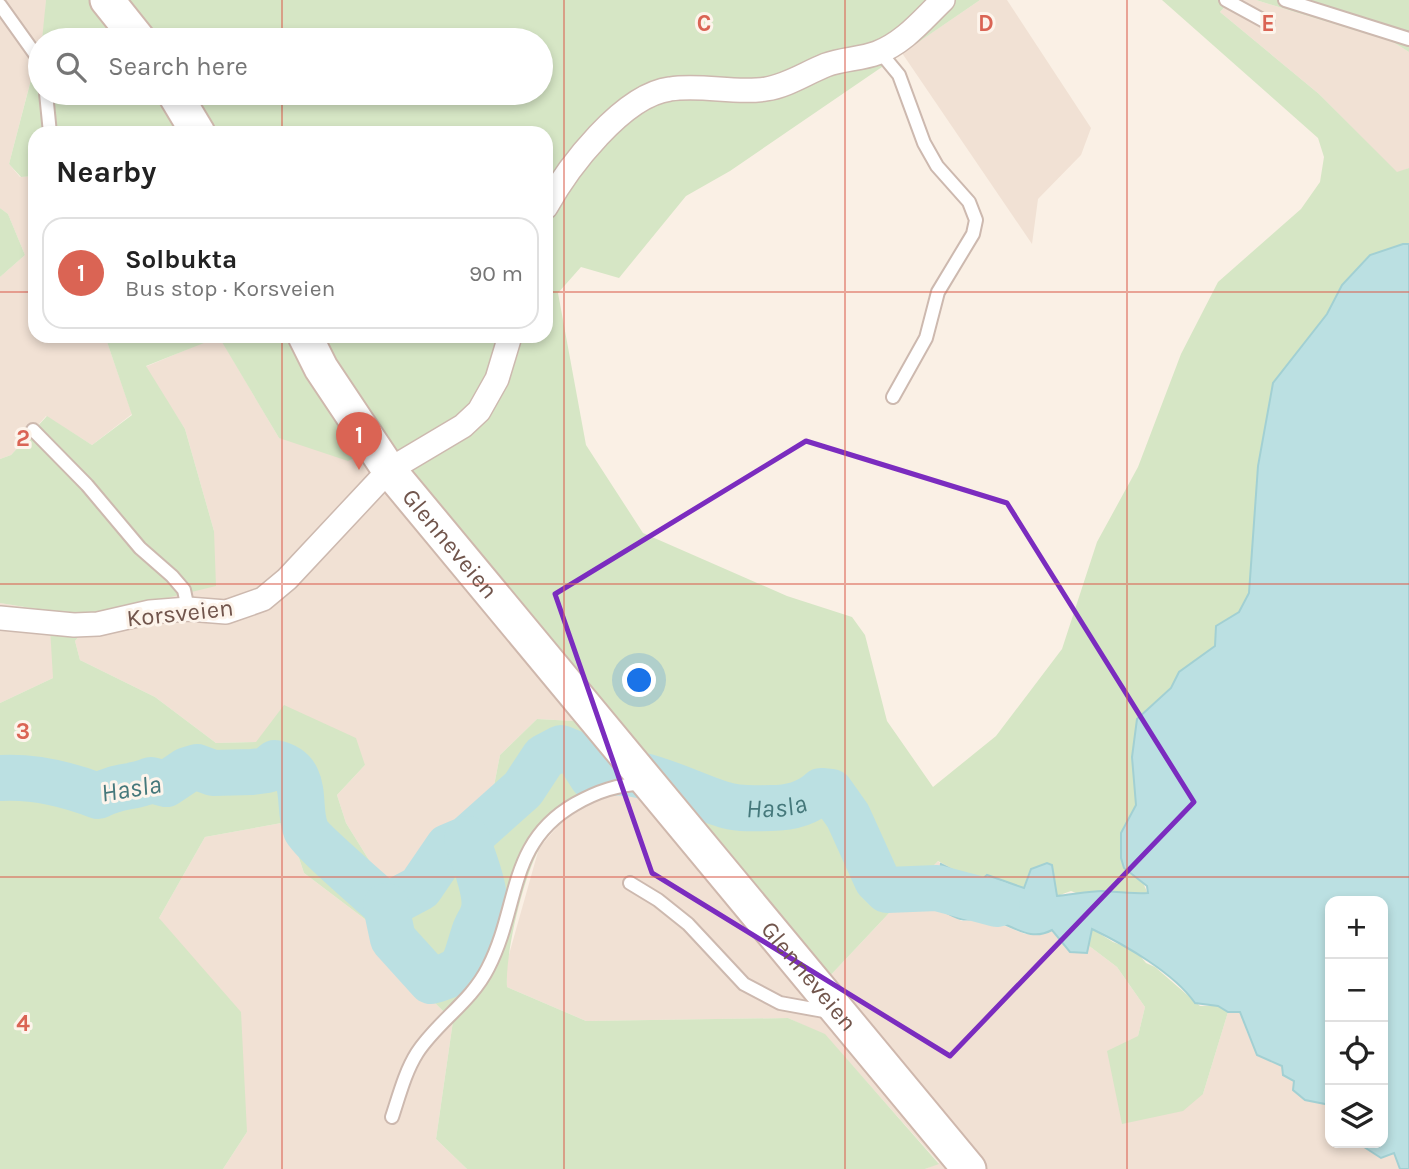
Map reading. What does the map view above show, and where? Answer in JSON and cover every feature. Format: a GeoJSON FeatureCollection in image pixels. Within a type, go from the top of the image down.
{"type":"FeatureCollection","features":[{"type":"Feature","properties":{"kind":"main road"},"geometry":{"type":"LineString","coordinates":[[107,0],[129,28]]}},
{"type":"Feature","properties":{"kind":"main road"},"geometry":{"type":"LineString","coordinates":[[181,105],[194,126]]}},
{"type":"Feature","properties":{"kind":"main road","name":"Glenneveien"},"geometry":{"type":"LineString","coordinates":[[308,343],[321,368],[389,470],[969,1169]]}},
{"type":"Feature","properties":{"kind":"street"},"geometry":{"type":"LineString","coordinates":[[553,197],[574,166],[618,118],[646,96],[667,89],[691,87],[766,89],[837,61],[880,52],[913,31],[943,0]]}},
{"type":"Feature","properties":{"kind":"street","name":"Korsveien"},"geometry":{"type":"LineString","coordinates":[[0,618],[74,625],[188,609],[226,612],[263,599],[287,579],[389,470],[463,426],[478,411],[497,379],[508,343]]}},
{"type":"Feature","properties":{"kind":"lane"},"geometry":{"type":"LineString","coordinates":[[1226,0],[1268,23]]}},
{"type":"Feature","properties":{"kind":"lane"},"geometry":{"type":"LineString","coordinates":[[1285,0],[1409,39]]}},
{"type":"Feature","properties":{"kind":"lane"},"geometry":{"type":"LineString","coordinates":[[0,5],[28,44]]}},
{"type":"Feature","properties":{"kind":"lane"},"geometry":{"type":"LineString","coordinates":[[880,52],[900,75],[924,144],[937,166],[969,202],[976,220],[968,242],[938,292],[926,338],[893,397]]}},
{"type":"Feature","properties":{"kind":"lane"},"geometry":{"type":"LineString","coordinates":[[47,105],[49,126]]}},
{"type":"Feature","properties":{"kind":"lane"},"geometry":{"type":"LineString","coordinates":[[33,430],[87,485],[140,548],[178,583],[184,590],[188,609]]}},
{"type":"Feature","properties":{"kind":"lane"},"geometry":{"type":"LineString","coordinates":[[392,1117],[418,1052],[468,1000],[488,968],[531,843],[553,817],[594,793],[613,786],[648,783]]}},
{"type":"Feature","properties":{"kind":"lane"},"geometry":{"type":"LineString","coordinates":[[630,883],[659,900],[688,924],[744,984],[780,1003],[824,1011],[831,1004]]}},
{"type":"Feature","properties":{"kind":"highlighted area"},"geometry":{"type":"Polygon","coordinates":[[[806,441],[1007,503],[1194,802],[950,1056],[652,873],[555,594],[806,441]]]}},
{"type":"Feature","properties":{"kind":"shaded area"},"geometry":{"type":"Polygon","coordinates":[[[0,0],[46,0],[44,28],[28,28],[28,91],[9,164],[20,177],[28,176],[28,343],[107,343],[132,414],[92,445],[46,416],[11,455],[0,459],[0,277],[25,255],[8,214],[0,208],[0,0]]]}},
{"type":"Feature","properties":{"kind":"shaded area"},"geometry":{"type":"Polygon","coordinates":[[[980,0],[1007,0],[1091,128],[1081,155],[1038,199],[1032,244],[902,53],[980,0]]]}},
{"type":"Feature","properties":{"kind":"shaded area"},"geometry":{"type":"Polygon","coordinates":[[[1231,0],[1256,0],[1393,42],[1409,52],[1409,168],[1397,173],[1319,94],[1220,12],[1231,0]]]}},
{"type":"Feature","properties":{"kind":"shaded area"},"geometry":{"type":"Polygon","coordinates":[[[202,343],[223,343],[279,438],[382,444],[400,456],[827,979],[938,861],[941,864],[941,875],[937,888],[961,921],[990,920],[1025,934],[1052,930],[1060,941],[1087,953],[1088,945],[1117,967],[1145,1007],[1138,1036],[1203,1094],[1228,1012],[1238,1010],[1246,1022],[1246,1030],[1257,1055],[1282,1066],[1286,1076],[1294,1081],[1293,1090],[1305,1099],[1325,1104],[1325,1148],[1366,1148],[1381,1158],[1395,1153],[1400,1169],[925,1169],[939,1163],[825,1035],[788,1018],[586,1021],[507,987],[506,965],[539,848],[577,804],[574,721],[537,719],[500,755],[493,791],[413,876],[387,889],[346,823],[337,795],[365,765],[256,742],[216,743],[155,697],[80,660],[75,641],[97,615],[214,531],[185,429],[145,367],[202,343]]]}},
{"type":"Feature","properties":{"kind":"shaded area"},"geometry":{"type":"Polygon","coordinates":[[[0,603],[49,611],[54,664],[53,678],[0,703],[0,603]]]}},
{"type":"Feature","properties":{"kind":"shaded area"},"geometry":{"type":"Polygon","coordinates":[[[287,822],[304,873],[370,923],[427,995],[453,1021],[436,1139],[467,1169],[223,1169],[247,1132],[159,918],[205,837],[287,822]]]}},
{"type":"Feature","properties":{"kind":"green space"},"geometry":{"type":"Polygon","coordinates":[[[46,0],[980,0],[730,171],[686,196],[619,278],[581,267],[558,293],[586,445],[643,533],[787,596],[852,617],[865,635],[887,721],[933,787],[996,736],[1062,649],[1097,542],[1138,467],[1181,354],[1218,282],[1301,209],[1320,182],[1324,157],[1318,138],[1162,0],[1231,0],[1220,12],[1319,94],[1397,172],[1409,168],[1409,244],[1370,255],[1342,285],[1327,314],[1273,383],[1258,466],[1249,593],[1239,612],[1216,626],[1215,646],[1179,672],[1171,688],[1137,719],[1132,757],[1136,805],[1121,833],[1148,894],[1099,891],[1081,895],[1071,891],[1057,896],[1054,882],[1028,875],[1025,888],[987,875],[978,883],[938,861],[827,979],[400,456],[382,444],[348,461],[279,438],[223,343],[553,343],[553,126],[28,126],[28,176],[21,177],[9,164],[28,91],[28,105],[553,105],[553,28],[43,28],[46,0]]]}},
{"type":"Feature","properties":{"kind":"green space"},"geometry":{"type":"Polygon","coordinates":[[[1256,0],[1409,0],[1409,52],[1393,42],[1256,0]]]}},
{"type":"Feature","properties":{"kind":"green space"},"geometry":{"type":"Polygon","coordinates":[[[0,208],[8,214],[25,255],[0,277],[0,208]]]}},
{"type":"Feature","properties":{"kind":"green space"},"geometry":{"type":"Polygon","coordinates":[[[107,343],[204,343],[146,366],[185,429],[214,531],[216,586],[97,615],[75,641],[80,660],[155,697],[216,743],[256,742],[284,705],[356,738],[365,765],[337,795],[346,823],[387,889],[413,876],[493,791],[500,755],[537,719],[574,721],[616,772],[553,828],[539,849],[516,917],[507,987],[586,1021],[788,1018],[825,1034],[939,1164],[925,1169],[467,1169],[436,1139],[453,1021],[427,995],[370,923],[304,873],[287,822],[205,837],[159,918],[241,1012],[247,1132],[223,1169],[0,1169],[0,703],[53,678],[49,611],[0,603],[0,459],[11,455],[47,416],[92,445],[132,415],[107,343]]]}},
{"type":"Feature","properties":{"kind":"green space"},"geometry":{"type":"Polygon","coordinates":[[[1092,929],[1113,942],[1135,950],[1146,963],[1155,967],[1200,1006],[1218,1006],[1228,1012],[1203,1094],[1183,1111],[1122,1124],[1107,1051],[1138,1036],[1145,1007],[1117,967],[1088,945],[1092,929]]]}},
{"type":"Feature","properties":{"kind":"water"},"geometry":{"type":"Polygon","coordinates":[[[1409,244],[1409,1169],[1400,1169],[1394,1153],[1381,1158],[1366,1148],[1388,1148],[1388,896],[1325,896],[1325,1104],[1305,1100],[1293,1090],[1294,1081],[1283,1075],[1282,1066],[1257,1055],[1240,1012],[1228,1012],[1218,1006],[1195,1003],[1175,981],[1119,943],[1092,929],[1087,953],[1070,952],[1052,930],[1028,933],[998,922],[958,918],[943,911],[937,888],[941,864],[978,883],[987,875],[1024,888],[1031,869],[1047,863],[1052,865],[1057,896],[1102,891],[1148,893],[1147,886],[1124,868],[1121,858],[1121,833],[1136,805],[1132,757],[1137,719],[1171,688],[1179,672],[1215,646],[1216,626],[1239,612],[1249,593],[1258,466],[1273,383],[1327,314],[1342,285],[1370,255],[1409,244]]]}},
{"type":"Feature","properties":{"kind":"waterway","name":"Hasla"},"geometry":{"type":"LineString","coordinates":[[0,778],[50,782],[98,796],[151,780],[166,784],[187,770],[197,767],[213,773],[252,772],[267,770],[275,763],[294,773],[298,781],[303,820],[310,836],[386,906],[420,888],[448,847],[467,839],[523,789],[544,757],[561,748],[578,755],[592,777],[608,773],[641,775],[735,807],[785,807],[804,802],[821,791],[831,792],[848,816],[877,880],[887,890],[937,888],[997,904]]}},
{"type":"Feature","properties":{"kind":"waterway","name":"Hasla"},"geometry":{"type":"LineString","coordinates":[[386,906],[393,939],[431,981],[458,970],[465,960],[484,905],[480,876],[467,839]]}},
{"type":"Feature","properties":{"kind":"place","name":"Solbukta"},"geometry":{"type":"Point","coordinates":[359,470]}}]}
